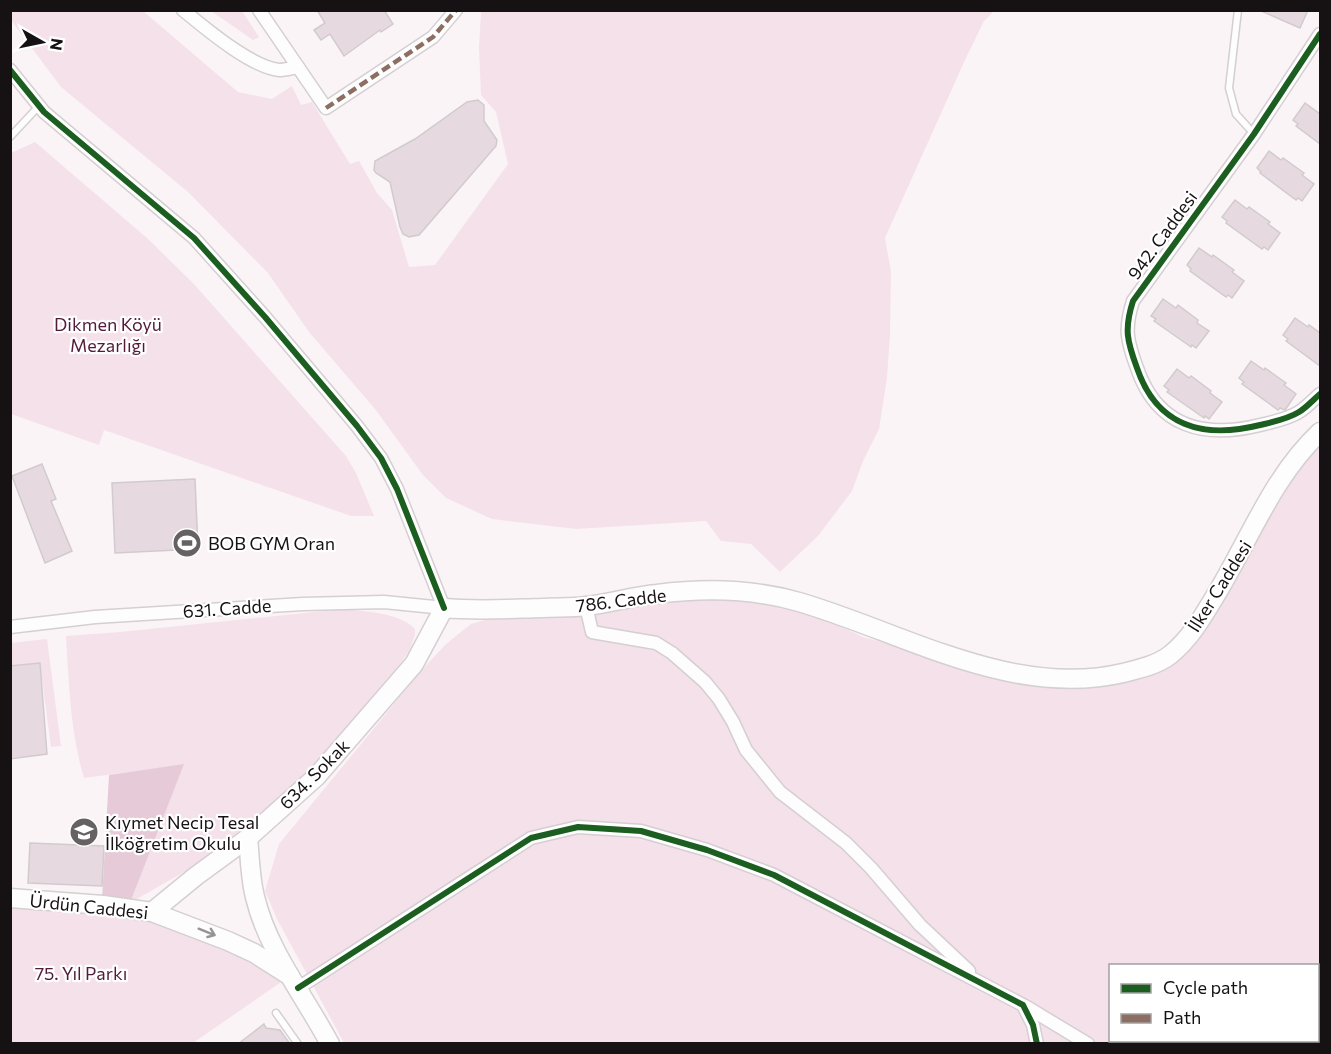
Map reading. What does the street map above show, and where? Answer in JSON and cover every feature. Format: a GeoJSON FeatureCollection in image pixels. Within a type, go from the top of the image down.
{"type":"FeatureCollection","features":[{"type":"Feature","properties":{"kind":"main road","name":"İlker Caddesi"},"geometry":{"type":"LineString","coordinates":[[798,602],[943,652],[1020,675],[1042,678],[1090,678],[1134,670],[1170,655],[1199,622],[1232,569],[1276,487],[1296,458],[1320,432]]}},
{"type":"Feature","properties":{"kind":"main road","name":"786. Cadde"},"geometry":{"type":"LineString","coordinates":[[444,608],[494,611],[586,606],[657,594],[704,591],[760,593],[798,602]]}},
{"type":"Feature","properties":{"kind":"main road","name":"634. Sokak"},"geometry":{"type":"LineString","coordinates":[[152,912],[248,837],[316,777],[414,664],[444,608]]}},
{"type":"Feature","properties":{"kind":"main road"},"geometry":{"type":"LineString","coordinates":[[248,837],[255,896],[270,940],[294,982]]}},
{"type":"Feature","properties":{"kind":"main road","name":"Ürdün Caddesi"},"geometry":{"type":"LineString","coordinates":[[10,898],[103,905],[152,912],[228,941],[254,953],[294,982],[330,1044]]}},
{"type":"Feature","properties":{"kind":"street"},"geometry":{"type":"LineString","coordinates":[[183,10],[213,35],[267,67],[280,70],[298,67]]}},
{"type":"Feature","properties":{"kind":"street"},"geometry":{"type":"LineString","coordinates":[[259,10],[326,108],[433,38],[456,10]]}},
{"type":"Feature","properties":{"kind":"street","name":"942. Caddesi"},"geometry":{"type":"LineString","coordinates":[[1320,34],[1254,134],[1133,301],[1127,320],[1127,337],[1141,380],[1170,416],[1187,426],[1225,432],[1242,430],[1286,418],[1299,412],[1320,394]]}},
{"type":"Feature","properties":{"kind":"street"},"geometry":{"type":"LineString","coordinates":[[10,70],[39,106],[96,157],[194,238],[265,317],[357,426],[381,458],[397,489],[444,608]]}},
{"type":"Feature","properties":{"kind":"street","name":"631. Cadde"},"geometry":{"type":"LineString","coordinates":[[10,627],[95,617],[303,603],[384,602],[444,608]]}},
{"type":"Feature","properties":{"kind":"street"},"geometry":{"type":"LineString","coordinates":[[586,606],[592,632],[656,643],[672,653],[705,682],[729,714],[746,750],[780,792],[846,843],[871,868],[920,925],[968,970],[1088,1044]]}},
{"type":"Feature","properties":{"kind":"street"},"geometry":{"type":"LineString","coordinates":[[294,982],[531,838],[579,827],[641,831],[707,850],[774,875],[1023,1005],[1033,1025],[1037,1044]]}},
{"type":"Feature","properties":{"kind":"lane"},"geometry":{"type":"LineString","coordinates":[[1238,10],[1229,88],[1236,114],[1254,134]]}},
{"type":"Feature","properties":{"kind":"lane"},"geometry":{"type":"LineString","coordinates":[[10,137],[39,106]]}},
{"type":"Feature","properties":{"kind":"lane"},"geometry":{"type":"LineString","coordinates":[[276,1013],[298,1044]]}},
{"type":"Feature","properties":{"kind":"green space"},"geometry":{"type":"Polygon","coordinates":[[[11,10],[143,11],[238,92],[272,99],[292,86],[301,105],[312,102],[350,164],[359,161],[377,193],[392,210],[409,267],[435,265],[508,164],[496,112],[481,95],[479,48],[481,11],[994,11],[984,21],[965,60],[885,238],[891,272],[890,335],[887,378],[879,429],[863,461],[852,491],[818,536],[780,572],[751,544],[721,541],[706,521],[576,529],[492,519],[446,498],[423,475],[375,409],[309,332],[268,273],[188,192],[61,87],[11,20],[11,10]]]}},
{"type":"Feature","properties":{"kind":"green space"},"geometry":{"type":"Polygon","coordinates":[[[211,11],[242,11],[259,37],[253,40],[211,11]]]}},
{"type":"Feature","properties":{"kind":"green space","name":"Dikmen Köyü Mezarlığı"},"geometry":{"type":"Polygon","coordinates":[[[35,142],[147,238],[194,284],[346,456],[356,473],[374,516],[351,516],[104,430],[99,445],[11,414],[11,153],[35,142]]]}},
{"type":"Feature","properties":{"kind":"green space"},"geometry":{"type":"Polygon","coordinates":[[[1320,436],[1320,1043],[344,1043],[277,919],[265,891],[279,844],[421,671],[446,644],[471,624],[499,616],[593,614],[664,602],[766,601],[821,617],[863,637],[1022,679],[1165,660],[1320,436]]]}},
{"type":"Feature","properties":{"kind":"green space"},"geometry":{"type":"Polygon","coordinates":[[[343,609],[392,616],[409,624],[415,629],[415,635],[409,651],[309,770],[255,819],[191,868],[130,903],[183,765],[84,778],[73,725],[66,636],[343,609]]]}},
{"type":"Feature","properties":{"kind":"green space"},"geometry":{"type":"Polygon","coordinates":[[[47,639],[61,746],[51,747],[40,664],[11,666],[10,643],[47,639]]]}},
{"type":"Feature","properties":{"kind":"green space","name":"75. Yıl Parkı"},"geometry":{"type":"Polygon","coordinates":[[[10,898],[130,908],[290,976],[193,1043],[11,1043],[10,898]]]}},
{"type":"Feature","properties":{"kind":"shaded area"},"geometry":{"type":"Polygon","coordinates":[[[184,764],[130,903],[102,899],[109,775],[184,764]]]}},
{"type":"Feature","properties":{"kind":"building"},"geometry":{"type":"Polygon","coordinates":[[[317,10],[384,10],[393,24],[381,32],[380,30],[344,56],[330,34],[321,40],[314,30],[325,23],[317,10]]]}},
{"type":"Feature","properties":{"kind":"building"},"geometry":{"type":"Polygon","coordinates":[[[1259,10],[1308,10],[1300,28],[1259,10]]]}},
{"type":"Feature","properties":{"kind":"building"},"geometry":{"type":"Polygon","coordinates":[[[478,100],[484,105],[484,121],[497,140],[496,146],[419,235],[409,237],[403,234],[390,182],[376,173],[375,161],[415,139],[467,102],[478,100]]]}},
{"type":"Feature","properties":{"kind":"building"},"geometry":{"type":"Polygon","coordinates":[[[1305,103],[1320,114],[1320,144],[1296,126],[1298,124],[1293,120],[1305,103]]]}},
{"type":"Feature","properties":{"kind":"building"},"geometry":{"type":"Polygon","coordinates":[[[1269,151],[1304,173],[1302,175],[1314,184],[1302,201],[1298,198],[1296,200],[1260,173],[1257,168],[1269,151]]]}},
{"type":"Feature","properties":{"kind":"building"},"geometry":{"type":"Polygon","coordinates":[[[1235,200],[1270,222],[1268,224],[1280,233],[1268,250],[1264,247],[1262,249],[1226,223],[1227,221],[1222,217],[1235,200]]]}},
{"type":"Feature","properties":{"kind":"building"},"geometry":{"type":"Polygon","coordinates":[[[1199,248],[1234,270],[1232,272],[1244,281],[1232,298],[1228,295],[1226,297],[1190,271],[1187,265],[1199,248]]]}},
{"type":"Feature","properties":{"kind":"building"},"geometry":{"type":"Polygon","coordinates":[[[1163,299],[1176,308],[1178,305],[1209,331],[1196,348],[1192,345],[1191,347],[1154,321],[1156,319],[1151,316],[1163,299]]]}},
{"type":"Feature","properties":{"kind":"building"},"geometry":{"type":"Polygon","coordinates":[[[1295,318],[1320,333],[1320,366],[1286,341],[1288,339],[1283,335],[1295,318]]]}},
{"type":"Feature","properties":{"kind":"building"},"geometry":{"type":"Polygon","coordinates":[[[1251,361],[1286,383],[1284,385],[1296,394],[1285,410],[1280,408],[1278,410],[1242,384],[1244,382],[1239,378],[1251,361]]]}},
{"type":"Feature","properties":{"kind":"building"},"geometry":{"type":"Polygon","coordinates":[[[1177,369],[1189,378],[1191,376],[1222,402],[1209,419],[1205,416],[1204,418],[1167,392],[1169,390],[1164,386],[1177,369]]]}},
{"type":"Feature","properties":{"kind":"building"},"geometry":{"type":"Polygon","coordinates":[[[42,464],[56,499],[51,501],[72,551],[45,563],[12,476],[42,464]]]}},
{"type":"Feature","properties":{"kind":"building"},"geometry":{"type":"Polygon","coordinates":[[[195,479],[198,549],[115,553],[112,483],[195,479]]]}},
{"type":"Feature","properties":{"kind":"building"},"geometry":{"type":"Polygon","coordinates":[[[40,663],[47,754],[10,759],[10,666],[40,663]]]}},
{"type":"Feature","properties":{"kind":"building"},"geometry":{"type":"Polygon","coordinates":[[[30,843],[104,846],[102,886],[28,883],[30,843]]]}},
{"type":"Feature","properties":{"kind":"building"},"geometry":{"type":"Polygon","coordinates":[[[264,1024],[266,1028],[280,1030],[290,1044],[238,1044],[264,1024]]]}},
{"type":"Feature","properties":{"kind":"marked path"},"geometry":{"type":"LineString","coordinates":[[326,108],[433,37],[456,10]]}},
{"type":"Feature","properties":{"kind":"cycle path"},"geometry":{"type":"LineString","coordinates":[[1320,34],[1254,134],[1133,301],[1128,319],[1131,350],[1146,388],[1157,404],[1170,416],[1185,424],[1202,429],[1220,430],[1260,425],[1295,414],[1320,394]]}},
{"type":"Feature","properties":{"kind":"cycle path"},"geometry":{"type":"LineString","coordinates":[[10,70],[44,112],[194,238],[265,317],[357,426],[381,458],[397,489],[444,608]]}},
{"type":"Feature","properties":{"kind":"cycle path"},"geometry":{"type":"LineString","coordinates":[[298,988],[531,838],[578,827],[641,831],[707,850],[774,875],[1023,1005],[1033,1025],[1037,1044]]}},
{"type":"Feature","properties":{"kind":"place","name":"BOB GYM Oran"},"geometry":{"type":"Point","coordinates":[187,543]}},
{"type":"Feature","properties":{"kind":"place","name":"Kıymet Necip Tesal İlköğretim Okulu"},"geometry":{"type":"Point","coordinates":[84,832]}}]}
